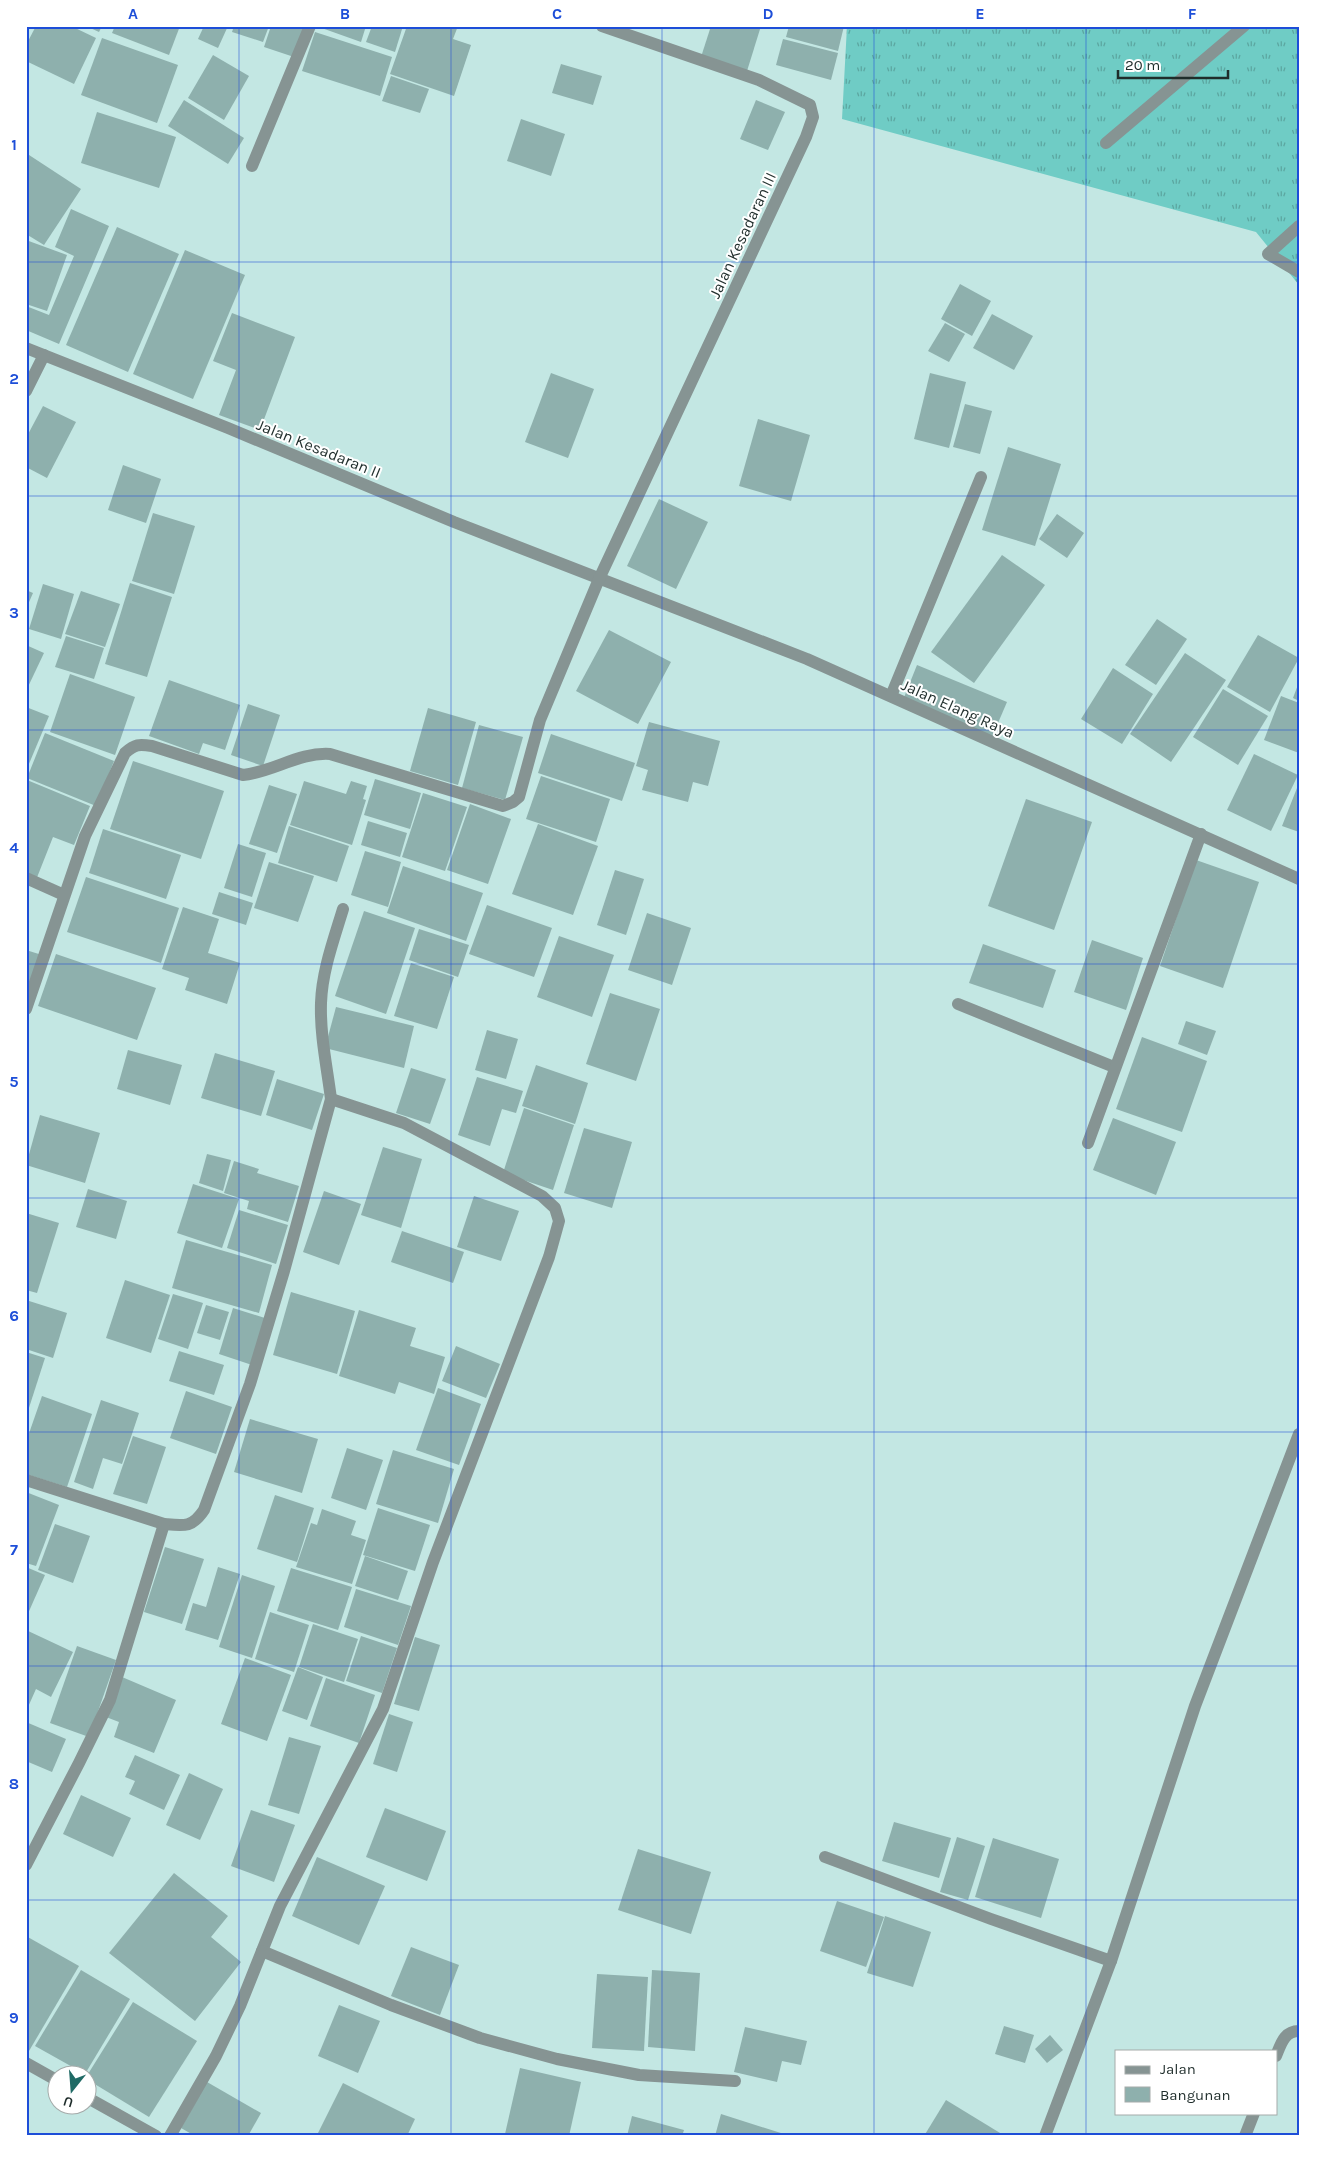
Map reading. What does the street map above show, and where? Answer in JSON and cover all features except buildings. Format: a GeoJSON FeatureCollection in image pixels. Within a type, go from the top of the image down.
{"type":"FeatureCollection","features":[{"type":"Feature","properties":{"kind":"street"},"geometry":{"type":"LineString","coordinates":[[252,166],[310,26]]}},
{"type":"Feature","properties":{"kind":"street","name":"Jalan Kesadaran III"},"geometry":{"type":"LineString","coordinates":[[599,579],[813,117],[810,105],[758,80],[602,26]]}},
{"type":"Feature","properties":{"kind":"street"},"geometry":{"type":"LineString","coordinates":[[1106,143],[1244,26]]}},
{"type":"Feature","properties":{"kind":"street"},"geometry":{"type":"LineString","coordinates":[[1299,226],[1268,254],[1299,272]]}},
{"type":"Feature","properties":{"kind":"street","name":"Jalan Kesadaran II"},"geometry":{"type":"LineString","coordinates":[[26,348],[599,579]]}},
{"type":"Feature","properties":{"kind":"street"},"geometry":{"type":"LineString","coordinates":[[26,391],[44,355]]}},
{"type":"Feature","properties":{"kind":"street"},"geometry":{"type":"LineString","coordinates":[[891,696],[981,477]]}},
{"type":"Feature","properties":{"kind":"street"},"geometry":{"type":"LineString","coordinates":[[26,1009],[85,836],[125,753],[138,744],[152,746],[243,775],[254,774],[317,753],[330,754],[503,806],[513,802],[522,788],[540,720],[599,579]]}},
{"type":"Feature","properties":{"kind":"street","name":"Jalan Elang Raya"},"geometry":{"type":"LineString","coordinates":[[599,579],[807,659],[1299,879]]}},
{"type":"Feature","properties":{"kind":"street"},"geometry":{"type":"LineString","coordinates":[[1088,1143],[1114,1067],[1201,834]]}},
{"type":"Feature","properties":{"kind":"street"},"geometry":{"type":"LineString","coordinates":[[26,878],[64,895]]}},
{"type":"Feature","properties":{"kind":"street"},"geometry":{"type":"LineString","coordinates":[[26,1480],[164,1524],[183,1526],[197,1521],[204,1510],[250,1384],[284,1271],[331,1099],[325,1063],[321,1001],[328,960],[343,909]]}},
{"type":"Feature","properties":{"kind":"street"},"geometry":{"type":"LineString","coordinates":[[958,1004],[1114,1067]]}},
{"type":"Feature","properties":{"kind":"street"},"geometry":{"type":"LineString","coordinates":[[170,2136],[216,2056],[240,2006],[280,1906],[383,1709],[433,1562],[549,1257],[558,1221],[555,1208],[542,1196],[482,1163],[404,1123],[331,1099]]}},
{"type":"Feature","properties":{"kind":"street"},"geometry":{"type":"LineString","coordinates":[[1045,2136],[1111,1960],[1195,1706],[1299,1434]]}},
{"type":"Feature","properties":{"kind":"street"},"geometry":{"type":"LineString","coordinates":[[26,1864],[110,1700],[164,1524]]}},
{"type":"Feature","properties":{"kind":"street"},"geometry":{"type":"LineString","coordinates":[[825,1856],[991,1919],[1111,1960]]}},
{"type":"Feature","properties":{"kind":"street"},"geometry":{"type":"LineString","coordinates":[[262,1951],[392,2005],[480,2038],[557,2059],[639,2074],[735,2081]]}},
{"type":"Feature","properties":{"kind":"street"},"geometry":{"type":"LineString","coordinates":[[1278,2051],[1283,2038],[1292,2031],[1299,2031]]}},
{"type":"Feature","properties":{"kind":"street"},"geometry":{"type":"LineString","coordinates":[[26,2063],[48,2075]]}},
{"type":"Feature","properties":{"kind":"street"},"geometry":{"type":"LineString","coordinates":[[98,2104],[156,2136]]}},
{"type":"Feature","properties":{"kind":"street"},"geometry":{"type":"LineString","coordinates":[[1245,2136],[1254,2114]]}},
{"type":"Feature","properties":{"kind":"green space"},"geometry":{"type":"Polygon","coordinates":[[[847,26],[1299,26],[1299,285],[1256,232],[842,119],[847,26]]]}}]}
